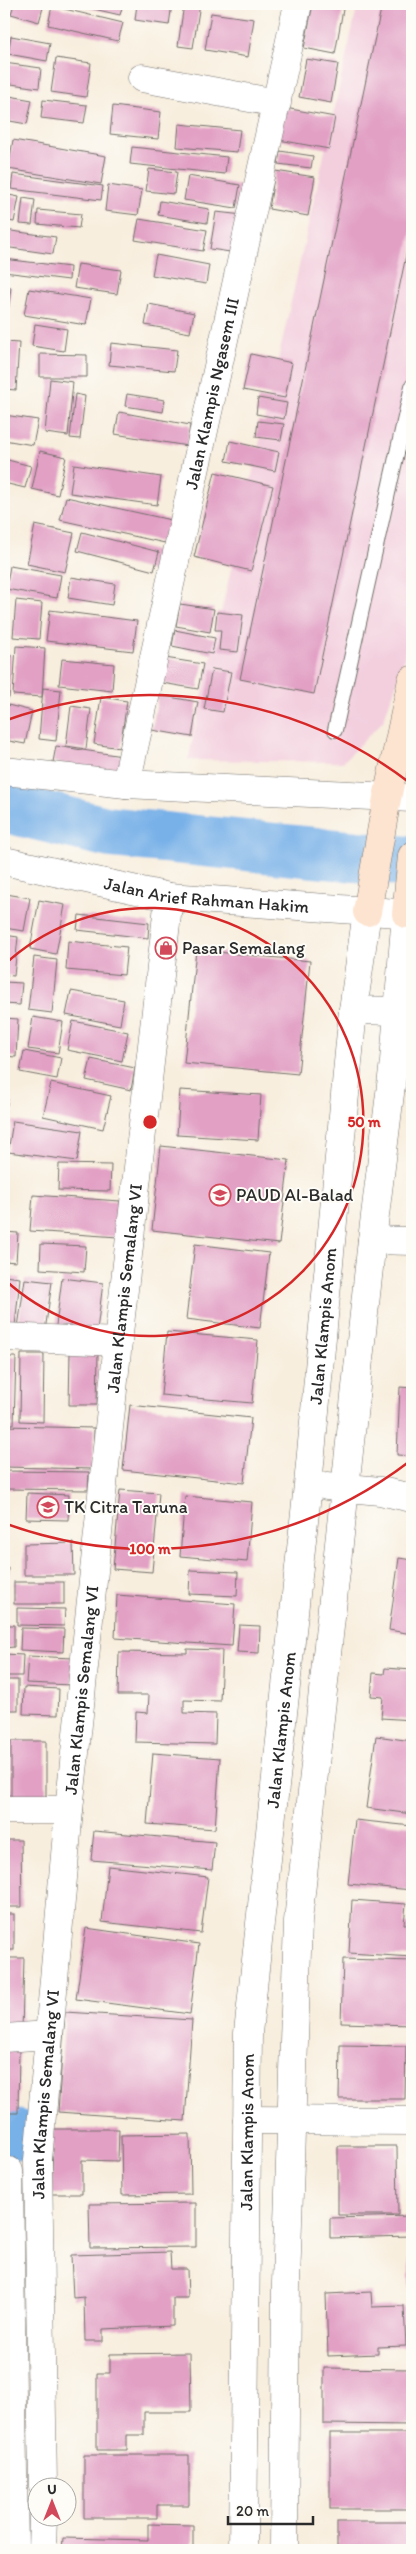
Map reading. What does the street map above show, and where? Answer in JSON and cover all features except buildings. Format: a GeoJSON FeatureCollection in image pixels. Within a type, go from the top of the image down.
{"type":"FeatureCollection","features":[{"type":"Feature","properties":{"kind":"main road"},"geometry":{"type":"LineString","coordinates":[[367,912],[371,885],[394,804],[412,680]]}},
{"type":"Feature","properties":{"kind":"main road"},"geometry":{"type":"LineString","coordinates":[[409,905],[412,856]]}},
{"type":"Feature","properties":{"kind":"street","name":"Jalan Klampis Ngasem III"},"geometry":{"type":"LineString","coordinates":[[126,784],[298,4]]}},
{"type":"Feature","properties":{"kind":"street"},"geometry":{"type":"LineString","coordinates":[[142,78],[277,103]]}},
{"type":"Feature","properties":{"kind":"street"},"geometry":{"type":"LineString","coordinates":[[4,771],[126,784],[394,804]]}},
{"type":"Feature","properties":{"kind":"street","name":"Jalan Arief Rahman Hakim"},"geometry":{"type":"LineString","coordinates":[[4,861],[169,896],[367,912],[409,905]]}},
{"type":"Feature","properties":{"kind":"street","name":"Jalan Klampis Semalang VI"},"geometry":{"type":"LineString","coordinates":[[43,2476],[38,2160],[69,1810],[118,1342],[169,896]]}},
{"type":"Feature","properties":{"kind":"street"},"geometry":{"type":"LineString","coordinates":[[284,2550],[286,2283],[298,1921],[372,1240],[399,1011],[409,905]]}},
{"type":"Feature","properties":{"kind":"street","name":"Jalan Klampis Anom"},"geometry":{"type":"LineString","coordinates":[[243,2550],[248,2033],[308,1484],[353,1010],[367,912]]}},
{"type":"Feature","properties":{"kind":"street"},"geometry":{"type":"LineString","coordinates":[[353,1010],[399,1011]]}},
{"type":"Feature","properties":{"kind":"street"},"geometry":{"type":"LineString","coordinates":[[372,1240],[412,1241]]}},
{"type":"Feature","properties":{"kind":"street"},"geometry":{"type":"LineString","coordinates":[[4,1337],[118,1342]]}},
{"type":"Feature","properties":{"kind":"street"},"geometry":{"type":"LineString","coordinates":[[308,1484],[346,1491],[408,1497]]}},
{"type":"Feature","properties":{"kind":"street"},"geometry":{"type":"LineString","coordinates":[[4,1810],[69,1810]]}},
{"type":"Feature","properties":{"kind":"street"},"geometry":{"type":"LineString","coordinates":[[4,2038],[50,2035]]}},
{"type":"Feature","properties":{"kind":"street"},"geometry":{"type":"LineString","coordinates":[[247,2120],[291,2122],[412,2121]]}},
{"type":"Feature","properties":{"kind":"street"},"geometry":{"type":"LineString","coordinates":[[6,2171],[8,2359],[14,2550]]}},
{"type":"Feature","properties":{"kind":"street"},"geometry":{"type":"LineString","coordinates":[[42,2550],[43,2526]]}},
{"type":"Feature","properties":{"kind":"lane"},"geometry":{"type":"LineString","coordinates":[[335,730],[412,386]]}},
{"type":"Feature","properties":{"kind":"shaded area"},"geometry":{"type":"Polygon","coordinates":[[[358,4],[412,4],[412,617],[402,669],[383,721],[343,762],[188,760],[358,4]]]}},
{"type":"Feature","properties":{"kind":"waterway"},"geometry":{"type":"LineString","coordinates":[[4,807],[108,832],[412,862]]}},
{"type":"Feature","properties":{"kind":"waterway"},"geometry":{"type":"LineString","coordinates":[[4,2135],[18,2135]]}},
{"type":"Feature","properties":{"kind":"place","name":"Pasar Semalang"},"geometry":{"type":"Point","coordinates":[166,948]}},
{"type":"Feature","properties":{"kind":"place","name":"PAUD Al-Balad"},"geometry":{"type":"Point","coordinates":[220,1195]}},
{"type":"Feature","properties":{"kind":"place","name":"TK Citra Taruna"},"geometry":{"type":"Point","coordinates":[48,1507]}}]}
